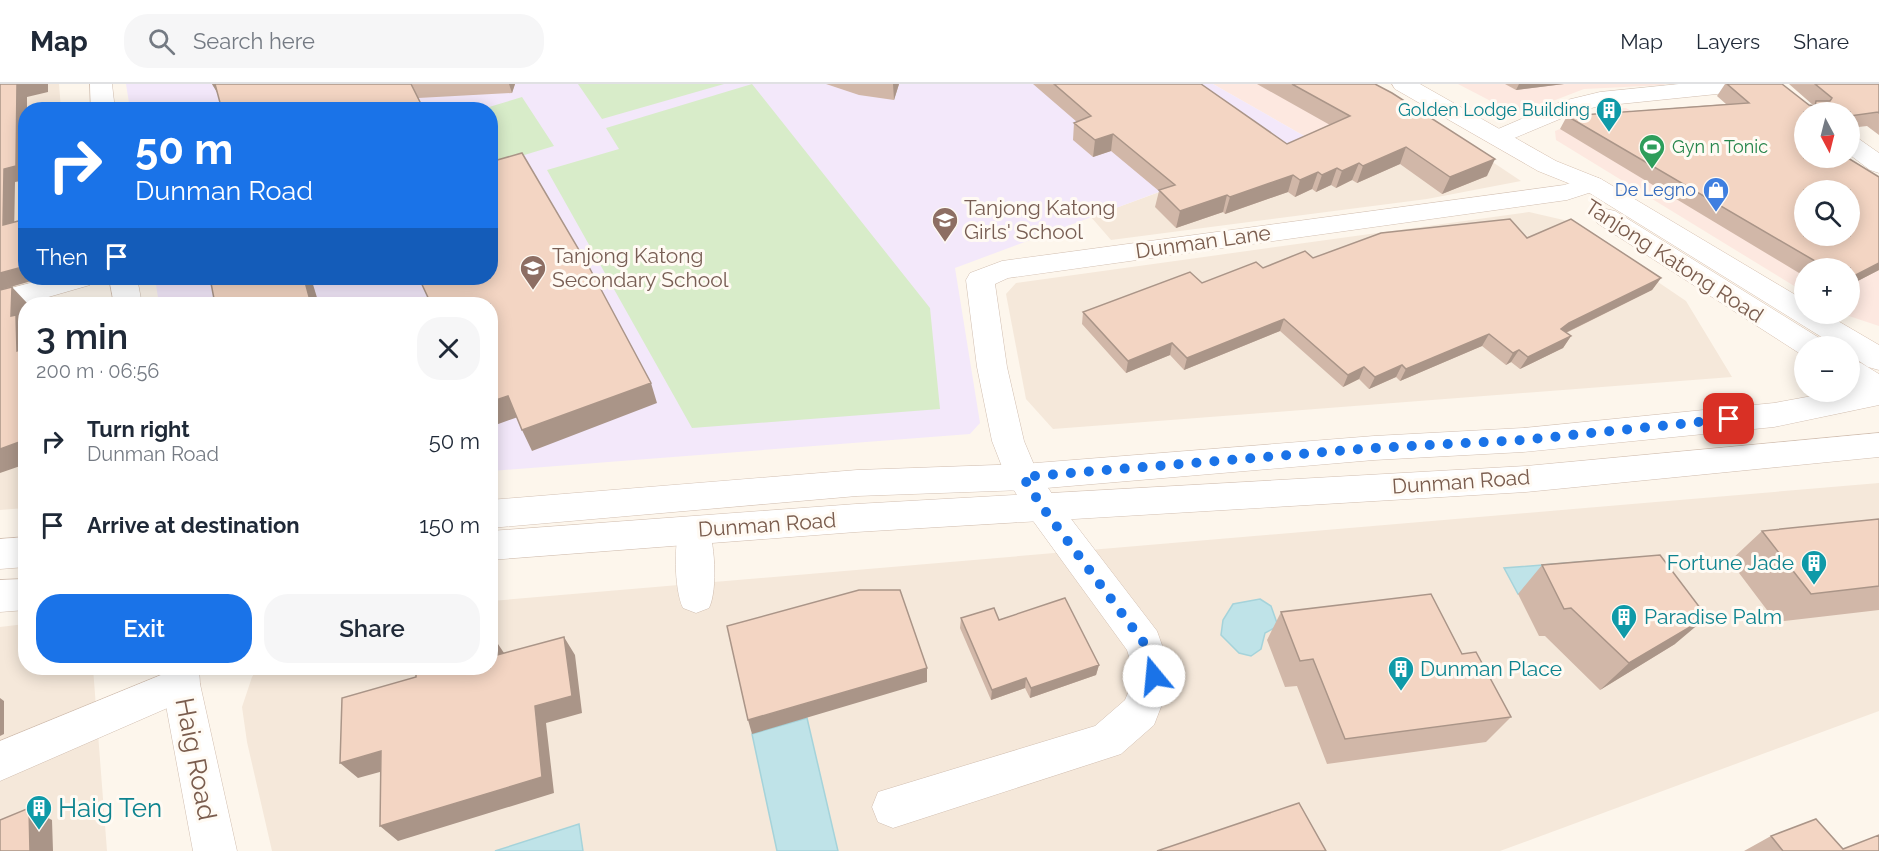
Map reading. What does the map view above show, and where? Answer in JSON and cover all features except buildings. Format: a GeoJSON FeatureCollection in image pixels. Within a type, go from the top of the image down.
{"type":"FeatureCollection","features":[{"type":"Feature","properties":{"kind":"street"},"geometry":{"type":"LineString","coordinates":[[100,84],[102,102]]}},
{"type":"Feature","properties":{"kind":"street","name":"Tanjong Katong Road"},"geometry":{"type":"LineString","coordinates":[[1403,84],[1500,137],[1547,166],[1795,336]]}},
{"type":"Feature","properties":{"kind":"street"},"geometry":{"type":"LineString","coordinates":[[1500,137],[1571,106],[1600,99],[1746,84]]}},
{"type":"Feature","properties":{"kind":"street"},"geometry":{"type":"LineString","coordinates":[[1860,151],[1879,165]]}},
{"type":"Feature","properties":{"kind":"street","name":"Tanjong Katong Road"},"geometry":{"type":"LineString","coordinates":[[1580,188],[1794,307]]}},
{"type":"Feature","properties":{"kind":"street","name":"Dunman Lane"},"geometry":{"type":"LineString","coordinates":[[1023,477],[1008,441],[992,367],[980,280],[1002,270],[1580,188]]}},
{"type":"Feature","properties":{"kind":"street"},"geometry":{"type":"LineString","coordinates":[[0,301],[56,285]]}},
{"type":"Feature","properties":{"kind":"street","name":"Tanjong Katong Road"},"geometry":{"type":"LineString","coordinates":[[1823,324],[1879,359]]}},
{"type":"Feature","properties":{"kind":"street"},"geometry":{"type":"LineString","coordinates":[[1860,377],[1879,389]]}},
{"type":"Feature","properties":{"kind":"street","name":"Dunman Road"},"geometry":{"type":"LineString","coordinates":[[498,513],[857,483],[1023,477],[1640,429],[1774,415],[1879,394]]}},
{"type":"Feature","properties":{"kind":"street","name":"Dunman Road"},"geometry":{"type":"LineString","coordinates":[[498,545],[856,518],[1526,479],[1879,445]]}},
{"type":"Feature","properties":{"kind":"street"},"geometry":{"type":"LineString","coordinates":[[893,807],[1107,741],[1140,712],[1154,676],[1144,643],[1043,508],[1023,477]]}},
{"type":"Feature","properties":{"kind":"street"},"geometry":{"type":"LineString","coordinates":[[694,531],[696,597]]}},
{"type":"Feature","properties":{"kind":"street"},"geometry":{"type":"LineString","coordinates":[[0,554],[18,553]]}},
{"type":"Feature","properties":{"kind":"street"},"geometry":{"type":"LineString","coordinates":[[0,596],[18,595]]}},
{"type":"Feature","properties":{"kind":"street"},"geometry":{"type":"LineString","coordinates":[[0,761],[180,676]]}},
{"type":"Feature","properties":{"kind":"street","name":"Haig Road"},"geometry":{"type":"LineString","coordinates":[[180,676],[215,851]]}},
{"type":"Feature","properties":{"kind":"shaded area"},"geometry":{"type":"Polygon","coordinates":[[[0,84],[59,84],[60,102],[18,102],[18,285],[21,285],[0,291],[0,84]]]}},
{"type":"Feature","properties":{"kind":"shaded area","name":"Tanjong Katong Secondary School"},"geometry":{"type":"Polygon","coordinates":[[[126,84],[1213,84],[1306,137],[955,268],[980,423],[970,434],[498,470],[498,297],[158,297],[156,285],[498,285],[498,102],[129,102],[126,84]]]}},
{"type":"Feature","properties":{"kind":"shaded area"},"geometry":{"type":"Polygon","coordinates":[[[1213,84],[1368,84],[1404,103],[1306,137],[1213,84]]]}},
{"type":"Feature","properties":{"kind":"shaded area"},"geometry":{"type":"Polygon","coordinates":[[[1458,84],[1665,85],[1584,89],[1524,112],[1508,110],[1458,84]]]}},
{"type":"Feature","properties":{"kind":"shaded area"},"geometry":{"type":"Polygon","coordinates":[[[1404,103],[1521,181],[1427,199],[1111,240],[1091,217],[1404,103]]]}},
{"type":"Feature","properties":{"kind":"shaded area"},"geometry":{"type":"Polygon","coordinates":[[[1626,108],[1794,205],[1794,246],[1846,246],[1879,254],[1879,326],[1860,320],[1860,258],[1794,258],[1794,286],[1556,140],[1555,131],[1609,109],[1626,108]]]}},
{"type":"Feature","properties":{"kind":"shaded area"},"geometry":{"type":"Polygon","coordinates":[[[1529,212],[1568,221],[1686,301],[1732,377],[1053,429],[1026,399],[1006,294],[1016,283],[1529,212]]]}},
{"type":"Feature","properties":{"kind":"shaded area"},"geometry":{"type":"Polygon","coordinates":[[[18,430],[18,509],[0,510],[0,436],[18,430]]]}},
{"type":"Feature","properties":{"kind":"shaded area"},"geometry":{"type":"Polygon","coordinates":[[[1879,483],[1879,711],[1500,851],[272,851],[247,742],[242,707],[253,675],[498,675],[498,600],[1879,483]]]}},
{"type":"Feature","properties":{"kind":"shaded area"},"geometry":{"type":"Polygon","coordinates":[[[18,625],[18,675],[94,675],[107,851],[0,851],[0,627],[18,625]]]}},
{"type":"Feature","properties":{"kind":"green space"},"geometry":{"type":"Polygon","coordinates":[[[578,84],[724,84],[602,119],[578,84]]]}},
{"type":"Feature","properties":{"kind":"green space"},"geometry":{"type":"Polygon","coordinates":[[[752,84],[930,308],[940,409],[692,428],[547,170],[619,149],[606,128],[752,84]]]}},
{"type":"Feature","properties":{"kind":"green space"},"geometry":{"type":"Polygon","coordinates":[[[522,97],[554,146],[498,163],[498,104],[522,97]]]}},
{"type":"Feature","properties":{"kind":"water"},"geometry":{"type":"Polygon","coordinates":[[[1616,559],[1632,584],[1518,594],[1504,568],[1616,559]]]}},
{"type":"Feature","properties":{"kind":"water"},"geometry":{"type":"Polygon","coordinates":[[[1260,599],[1271,606],[1278,626],[1265,633],[1261,649],[1251,656],[1239,653],[1221,635],[1223,620],[1233,604],[1260,599]]]}},
{"type":"Feature","properties":{"kind":"water"},"geometry":{"type":"Polygon","coordinates":[[[807,718],[838,851],[777,851],[752,734],[807,718]]]}},
{"type":"Feature","properties":{"kind":"water"},"geometry":{"type":"Polygon","coordinates":[[[579,824],[583,851],[495,851],[579,824]]]}},
{"type":"Feature","properties":{"kind":"place","name":"Golden Lodge Building"},"geometry":{"type":"Point","coordinates":[1609,133]}},
{"type":"Feature","properties":{"kind":"place","name":"Gyn n Tonic"},"geometry":{"type":"Point","coordinates":[1652,170]}},
{"type":"Feature","properties":{"kind":"place","name":"De Legno"},"geometry":{"type":"Point","coordinates":[1716,213]}},
{"type":"Feature","properties":{"kind":"place","name":"Tanjong Katong Girls' School"},"geometry":{"type":"Point","coordinates":[945,243]}},
{"type":"Feature","properties":{"kind":"place","name":"Tanjong Katong Secondary School"},"geometry":{"type":"Point","coordinates":[533,291]}},
{"type":"Feature","properties":{"kind":"place","name":"Fortune Jade"},"geometry":{"type":"Point","coordinates":[1814,586]}},
{"type":"Feature","properties":{"kind":"place","name":"Paradise Palm"},"geometry":{"type":"Point","coordinates":[1624,640]}},
{"type":"Feature","properties":{"kind":"place","name":"Dunman Place"},"geometry":{"type":"Point","coordinates":[1401,692]}},
{"type":"Feature","properties":{"kind":"place","name":"Haig Ten"},"geometry":{"type":"Point","coordinates":[39,831]}},
{"type":"Feature","properties":{"kind":"route"},"geometry":{"type":"LineString","coordinates":[[1154,676],[1144,643],[1043,508],[1023,477],[1374,448],[1523,440],[1729,419]]}}]}
